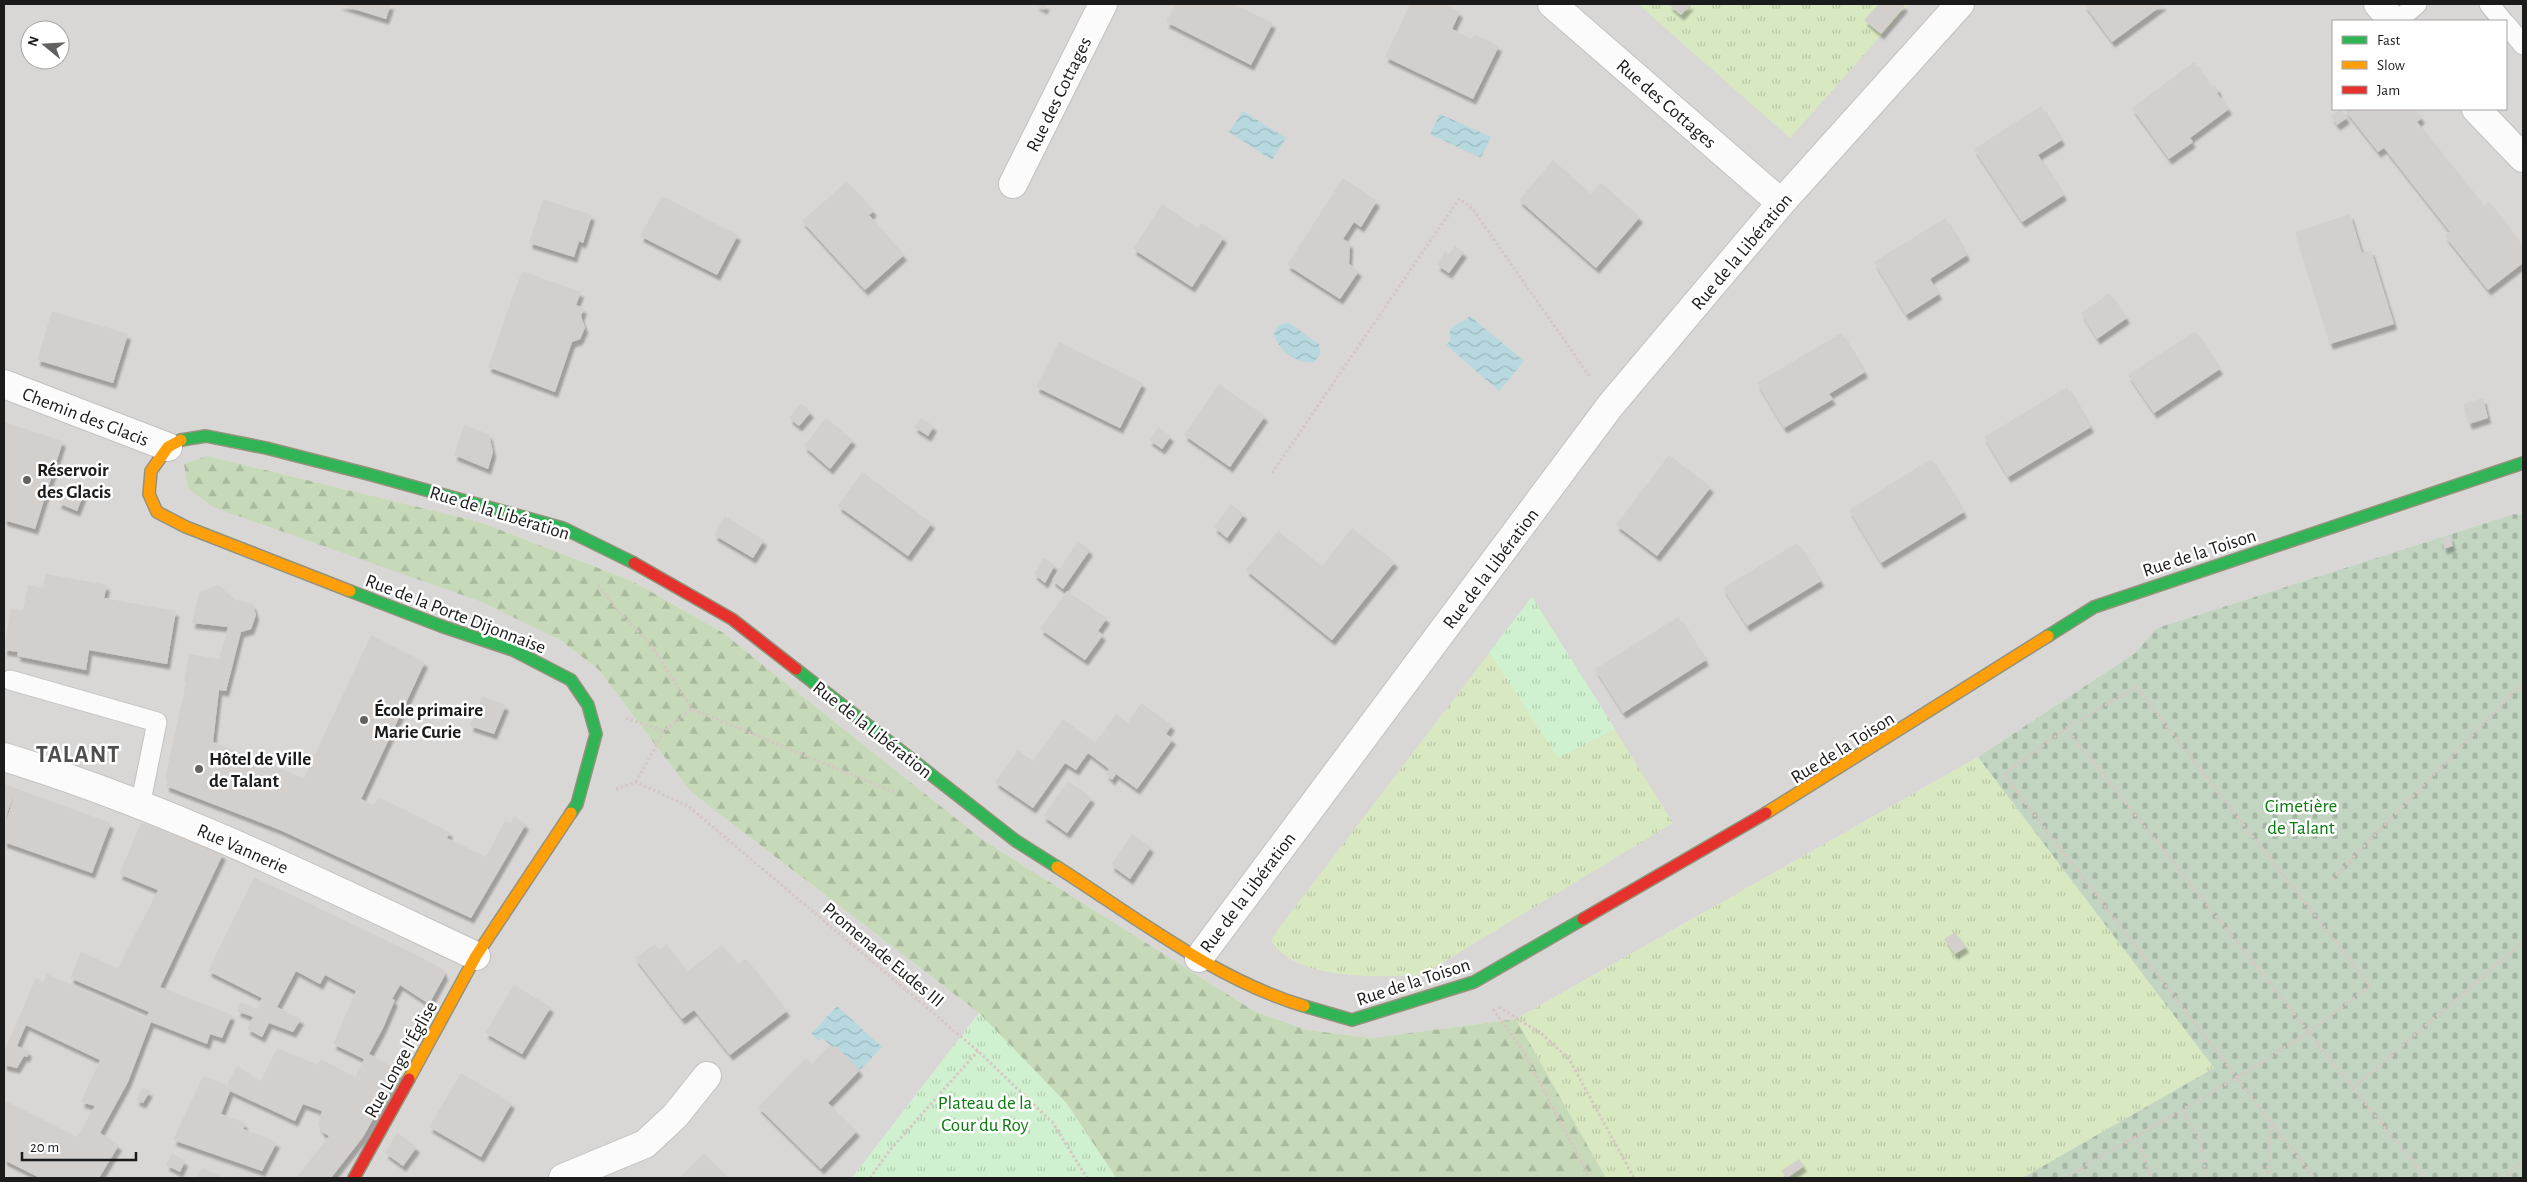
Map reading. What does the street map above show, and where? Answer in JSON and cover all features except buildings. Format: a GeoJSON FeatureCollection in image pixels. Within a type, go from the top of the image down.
{"type":"FeatureCollection","features":[{"type":"Feature","properties":{"kind":"street","name":"Rue des Cottages"},"geometry":{"type":"LineString","coordinates":[[1013,184],[1103,4]]}},
{"type":"Feature","properties":{"kind":"street","name":"Rue des Cottages"},"geometry":{"type":"LineString","coordinates":[[1552,4],[1782,203]]}},
{"type":"Feature","properties":{"kind":"street","name":"Rue de la Libération"},"geometry":{"type":"LineString","coordinates":[[168,447],[185,438],[206,436],[266,448],[544,523],[580,537],[649,571],[732,619],[1016,841],[1199,958],[1610,406],[1782,203],[1960,4]]}},
{"type":"Feature","properties":{"kind":"street"},"geometry":{"type":"LineString","coordinates":[[2378,4],[2394,20]]}},
{"type":"Feature","properties":{"kind":"street"},"geometry":{"type":"LineString","coordinates":[[2477,110],[2523,158]]}},
{"type":"Feature","properties":{"kind":"street","name":"Chemin des Glacis"},"geometry":{"type":"LineString","coordinates":[[4,384],[168,447]]}},
{"type":"Feature","properties":{"kind":"street","name":"Rue de la Porte Dijonnaise"},"geometry":{"type":"LineString","coordinates":[[168,447],[151,471],[149,494],[157,512],[186,527],[404,612],[513,650],[571,680],[588,705],[596,734],[577,804],[476,956]]}},
{"type":"Feature","properties":{"kind":"street","name":"Rue de la Toison"},"geometry":{"type":"LineString","coordinates":[[1199,958],[1274,997],[1352,1020],[1474,982],[1791,799],[2094,607],[2520,465]]}},
{"type":"Feature","properties":{"kind":"street","name":"Rue Vannerie"},"geometry":{"type":"LineString","coordinates":[[4,757],[55,773],[236,843],[476,956]]}},
{"type":"Feature","properties":{"kind":"street","name":"Rue Longe l'Église"},"geometry":{"type":"LineString","coordinates":[[354,1178],[476,956]]}},
{"type":"Feature","properties":{"kind":"street"},"geometry":{"type":"LineString","coordinates":[[563,1178],[645,1144],[675,1116],[707,1076]]}},
{"type":"Feature","properties":{"kind":"lane"},"geometry":{"type":"LineString","coordinates":[[2396,20],[2417,4]]}},
{"type":"Feature","properties":{"kind":"lane"},"geometry":{"type":"LineString","coordinates":[[2489,4],[2502,20]]}},
{"type":"Feature","properties":{"kind":"lane"},"geometry":{"type":"LineString","coordinates":[[2507,25],[2523,45]]}},
{"type":"Feature","properties":{"kind":"lane"},"geometry":{"type":"LineString","coordinates":[[10,680],[157,722],[140,806]]}},
{"type":"Feature","properties":{"kind":"path"},"geometry":{"type":"LineString","coordinates":[[1272,472],[1460,199],[1472,208],[1610,406]]}},
{"type":"Feature","properties":{"kind":"path"},"geometry":{"type":"LineString","coordinates":[[595,581],[619,612],[651,645],[692,709],[902,795]]}},
{"type":"Feature","properties":{"kind":"path"},"geometry":{"type":"LineString","coordinates":[[2332,879],[2523,683]]}},
{"type":"Feature","properties":{"kind":"path"},"geometry":{"type":"LineString","coordinates":[[2064,1178],[2237,1078],[2309,1032],[2370,986],[2136,687],[2066,728],[2004,775],[2237,1078],[2271,1121],[2314,1178]]}},
{"type":"Feature","properties":{"kind":"path","name":"Promenade Eudes III"},"geometry":{"type":"LineString","coordinates":[[692,709],[664,731],[636,782],[688,806],[978,1051],[1053,1123],[1087,1178]]}},
{"type":"Feature","properties":{"kind":"path"},"geometry":{"type":"LineString","coordinates":[[2066,728],[2425,1178]]}},
{"type":"Feature","properties":{"kind":"path"},"geometry":{"type":"LineString","coordinates":[[2353,1088],[2523,942]]}},
{"type":"Feature","properties":{"kind":"path"},"geometry":{"type":"LineString","coordinates":[[1474,982],[1523,1051],[1590,1178]]}},
{"type":"Feature","properties":{"kind":"path"},"geometry":{"type":"LineString","coordinates":[[1474,982],[1500,1008],[1543,1034],[1569,1059],[1634,1178]]}},
{"type":"Feature","properties":{"kind":"path"},"geometry":{"type":"LineString","coordinates":[[870,1178],[890,1150],[978,1051]]}},
{"type":"Feature","properties":{"kind":"path"},"geometry":{"type":"LineString","coordinates":[[2182,1110],[2199,1139],[2207,1178]]}},
{"type":"Feature","properties":{"kind":"path"},"geometry":{"type":"LineString","coordinates":[[2267,1178],[2271,1121]]}},
{"type":"Feature","properties":{"kind":"path"},"geometry":{"type":"LineString","coordinates":[[2135,1137],[2145,1159],[2150,1178]]}},
{"type":"Feature","properties":{"kind":"path"},"geometry":{"type":"LineString","coordinates":[[2503,1178],[2523,1161]]}},
{"type":"Feature","properties":{"kind":"path"},"geometry":{"type":"LineString","coordinates":[[2082,1168],[2087,1178]]}},
{"type":"Feature","properties":{"kind":"shaded area"},"geometry":{"type":"Polygon","coordinates":[[[4,4],[2523,4],[2523,515],[2514,514],[2157,628],[2135,653],[1978,757],[1516,1019],[1372,1038],[1307,1030],[1254,1011],[983,840],[722,632],[632,581],[480,522],[207,456],[560,640],[599,670],[691,792],[979,1013],[852,1178],[4,1178],[4,4]]]}},
{"type":"Feature","properties":{"kind":"shaded area"},"geometry":{"type":"Polygon","coordinates":[[[2442,4],[2473,4],[2486,20],[2441,20],[2432,10],[2442,4]]]}},
{"type":"Feature","properties":{"kind":"shaded area"},"geometry":{"type":"Polygon","coordinates":[[[2507,47],[2523,69],[2523,119],[2507,99],[2507,47]]]}},
{"type":"Feature","properties":{"kind":"shaded area"},"geometry":{"type":"Polygon","coordinates":[[[21,702],[129,741],[124,773],[13,732],[21,702]]]}},
{"type":"Feature","properties":{"kind":"shaded area"},"geometry":{"type":"Polygon","coordinates":[[[379,1161],[403,1178],[366,1178],[379,1161]]]}},
{"type":"Feature","properties":{"kind":"green space"},"geometry":{"type":"Polygon","coordinates":[[[1638,4],[1909,4],[1790,138],[1638,4]]]}},
{"type":"Feature","properties":{"kind":"green space"},"geometry":{"type":"Polygon","coordinates":[[[207,456],[480,522],[632,581],[722,632],[983,840],[1254,1011],[1307,1030],[1372,1038],[1516,1019],[1606,1178],[1116,1178],[1067,1104],[979,1013],[691,792],[599,670],[560,640],[482,602],[213,507],[188,488],[184,464],[207,456]]]}},
{"type":"Feature","properties":{"kind":"green space","name":"Cimetière de Talant"},"geometry":{"type":"Polygon","coordinates":[[[2514,514],[2523,515],[2523,1178],[2022,1178],[2214,1068],[1978,757],[2135,653],[2157,628],[2514,514]]]}},
{"type":"Feature","properties":{"kind":"green space"},"geometry":{"type":"Polygon","coordinates":[[[1532,597],[1673,823],[1422,975],[1362,976],[1340,974],[1319,970],[1299,963],[1283,954],[1271,941],[1279,928],[1532,597]]]}},
{"type":"Feature","properties":{"kind":"green space"},"geometry":{"type":"Polygon","coordinates":[[[1532,597],[1615,729],[1558,758],[1489,652],[1532,597]]]}},
{"type":"Feature","properties":{"kind":"green space"},"geometry":{"type":"Polygon","coordinates":[[[1978,757],[2214,1068],[2022,1178],[1606,1178],[1516,1019],[1978,757]]]}},
{"type":"Feature","properties":{"kind":"green space","name":"Plateau de la Cour du Roy"},"geometry":{"type":"Polygon","coordinates":[[[979,1013],[1067,1104],[1116,1178],[852,1178],[979,1013]]]}},
{"type":"Feature","properties":{"kind":"water"},"geometry":{"type":"Polygon","coordinates":[[[1243,111],[1286,138],[1272,160],[1229,132],[1243,111]]]}},
{"type":"Feature","properties":{"kind":"water"},"geometry":{"type":"Polygon","coordinates":[[[1440,114],[1491,137],[1481,158],[1430,134],[1440,114]]]}},
{"type":"Feature","properties":{"kind":"water"},"geometry":{"type":"Polygon","coordinates":[[[1470,316],[1524,361],[1499,391],[1446,345],[1451,340],[1450,334],[1453,327],[1470,316]]]}},
{"type":"Feature","properties":{"kind":"water"},"geometry":{"type":"Polygon","coordinates":[[[1288,322],[1319,344],[1321,353],[1314,362],[1301,361],[1289,355],[1279,345],[1274,333],[1278,326],[1288,322]]]}},
{"type":"Feature","properties":{"kind":"water"},"geometry":{"type":"Polygon","coordinates":[[[837,1006],[882,1047],[860,1070],[835,1046],[833,1048],[822,1038],[819,1041],[811,1034],[837,1006]]]}},
{"type":"Feature","properties":{"kind":"traffic: fast"},"geometry":{"type":"LineString","coordinates":[[181,440],[206,436],[266,448],[368,474],[563,528],[634,563]]}},
{"type":"Feature","properties":{"kind":"traffic: fast"},"geometry":{"type":"LineString","coordinates":[[2048,636],[2094,607],[2523,463]]}},
{"type":"Feature","properties":{"kind":"traffic: fast"},"geometry":{"type":"LineString","coordinates":[[350,591],[441,626],[513,650],[571,680],[588,705],[596,734],[577,804],[571,813]]}},
{"type":"Feature","properties":{"kind":"traffic: fast"},"geometry":{"type":"LineString","coordinates":[[796,669],[1016,841],[1057,867]]}},
{"type":"Feature","properties":{"kind":"traffic: fast"},"geometry":{"type":"LineString","coordinates":[[1304,1006],[1352,1020],[1474,982],[1583,919]]}},
{"type":"Feature","properties":{"kind":"traffic: slow"},"geometry":{"type":"LineString","coordinates":[[181,440],[168,447],[151,471],[149,494],[157,512],[186,527],[350,591]]}},
{"type":"Feature","properties":{"kind":"traffic: slow"},"geometry":{"type":"LineString","coordinates":[[1766,813],[2048,636]]}},
{"type":"Feature","properties":{"kind":"traffic: slow"},"geometry":{"type":"LineString","coordinates":[[409,1079],[476,956],[571,813]]}},
{"type":"Feature","properties":{"kind":"traffic: slow"},"geometry":{"type":"LineString","coordinates":[[1057,867],[1207,964],[1271,995],[1304,1006]]}},
{"type":"Feature","properties":{"kind":"traffic: jam"},"geometry":{"type":"LineString","coordinates":[[634,563],[732,619],[796,669]]}},
{"type":"Feature","properties":{"kind":"traffic: jam"},"geometry":{"type":"LineString","coordinates":[[1583,919],[1766,813]]}},
{"type":"Feature","properties":{"kind":"traffic: jam"},"geometry":{"type":"LineString","coordinates":[[354,1178],[409,1079]]}},
{"type":"Feature","properties":{"kind":"place","name":"Réservoir des Glacis"},"geometry":{"type":"Point","coordinates":[27,480]}},
{"type":"Feature","properties":{"kind":"place","name":"École primaire Marie Curie"},"geometry":{"type":"Point","coordinates":[364,720]}},
{"type":"Feature","properties":{"kind":"place","name":"Hôtel de Ville de Talant"},"geometry":{"type":"Point","coordinates":[199,769]}},
{"type":"Feature","properties":{"kind":"district","name":"TALANT"},"geometry":{"type":"Point","coordinates":[78,754]}}]}
